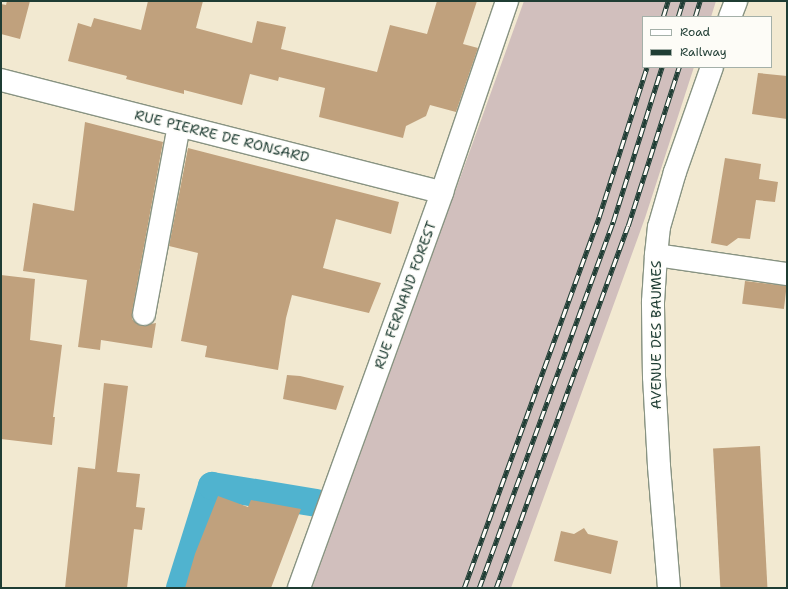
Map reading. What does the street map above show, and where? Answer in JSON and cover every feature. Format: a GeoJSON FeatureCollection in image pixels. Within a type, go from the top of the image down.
{"type":"FeatureCollection","features":[{"type":"Feature","properties":{"kind":"street","name":"RUE FERNAND FOREST"},"geometry":{"type":"LineString","coordinates":[[299,588],[442,192],[507,1]]}},
{"type":"Feature","properties":{"kind":"street"},"geometry":{"type":"LineString","coordinates":[[730,16],[736,1]]}},
{"type":"Feature","properties":{"kind":"street","name":"AVENUE DES BAUMES"},"geometry":{"type":"LineString","coordinates":[[669,588],[658,466],[654,377],[653,302],[656,255],[659,227],[673,179],[712,68]]}},
{"type":"Feature","properties":{"kind":"street","name":"RUE PIERRE DE RONSARD"},"geometry":{"type":"LineString","coordinates":[[1,80],[442,192]]}},
{"type":"Feature","properties":{"kind":"street"},"geometry":{"type":"LineString","coordinates":[[144,314],[179,126]]}},
{"type":"Feature","properties":{"kind":"street"},"geometry":{"type":"LineString","coordinates":[[656,255],[787,274]]}},
{"type":"Feature","properties":{"kind":"shaded area"},"geometry":{"type":"Polygon","coordinates":[[[524,1],[716,1],[711,16],[642,16],[642,68],[694,68],[645,218],[511,588],[312,588],[524,1]]]}},
{"type":"Feature","properties":{"kind":"building"},"geometry":{"type":"Polygon","coordinates":[[[7,1],[30,1],[20,39],[1,34],[1,4],[6,5],[7,1]]]}},
{"type":"Feature","properties":{"kind":"building"},"geometry":{"type":"Polygon","coordinates":[[[148,1],[203,1],[196,28],[252,43],[257,21],[286,27],[281,49],[377,72],[390,25],[427,34],[437,1],[477,1],[463,44],[478,48],[456,112],[430,105],[426,116],[406,126],[403,138],[319,117],[325,88],[279,77],[278,81],[250,74],[242,105],[184,90],[184,94],[126,79],[127,76],[68,61],[78,23],[91,27],[94,18],[141,30],[148,1]]]}},
{"type":"Feature","properties":{"kind":"building"},"geometry":{"type":"Polygon","coordinates":[[[758,73],[787,76],[787,119],[752,114],[758,73]]]}},
{"type":"Feature","properties":{"kind":"building"},"geometry":{"type":"Polygon","coordinates":[[[85,122],[163,142],[132,312],[132,319],[141,326],[156,323],[152,348],[101,340],[100,350],[78,347],[87,280],[23,271],[33,203],[74,211],[85,122]]]}},
{"type":"Feature","properties":{"kind":"building"},"geometry":{"type":"Polygon","coordinates":[[[188,148],[399,202],[391,234],[336,219],[323,268],[381,283],[369,313],[292,295],[286,318],[278,370],[205,357],[207,346],[181,341],[198,253],[169,246],[188,148]]]}},
{"type":"Feature","properties":{"kind":"building"},"geometry":{"type":"Polygon","coordinates":[[[725,158],[761,164],[759,179],[778,182],[775,202],[756,200],[750,239],[738,238],[727,246],[711,243],[725,158]]]}},
{"type":"Feature","properties":{"kind":"building"},"geometry":{"type":"Polygon","coordinates":[[[1,275],[35,279],[30,340],[62,345],[53,417],[55,417],[52,445],[1,439],[1,275]]]}},
{"type":"Feature","properties":{"kind":"building"},"geometry":{"type":"Polygon","coordinates":[[[745,281],[787,286],[784,309],[742,304],[745,281]]]}},
{"type":"Feature","properties":{"kind":"building"},"geometry":{"type":"Polygon","coordinates":[[[287,375],[300,376],[344,386],[336,410],[283,399],[287,375]]]}},
{"type":"Feature","properties":{"kind":"building"},"geometry":{"type":"Polygon","coordinates":[[[104,383],[128,386],[117,472],[140,474],[136,507],[145,508],[142,530],[134,529],[127,588],[65,588],[78,467],[95,469],[104,383]]]}},
{"type":"Feature","properties":{"kind":"building"},"geometry":{"type":"Polygon","coordinates":[[[760,446],[767,588],[720,588],[713,448],[760,446]]]}},
{"type":"Feature","properties":{"kind":"building"},"geometry":{"type":"Polygon","coordinates":[[[218,496],[248,507],[251,500],[301,509],[271,588],[185,588],[195,554],[218,496]]]}},
{"type":"Feature","properties":{"kind":"building"},"geometry":{"type":"Polygon","coordinates":[[[584,528],[588,534],[618,541],[611,574],[554,561],[561,531],[574,534],[584,528]]]}},
{"type":"Feature","properties":{"kind":"waterway"},"geometry":{"type":"LineString","coordinates":[[180,588],[212,486],[317,503]]}},
{"type":"Feature","properties":{"kind":"railway"},"geometry":{"type":"LineString","coordinates":[[663,16],[668,1]]}},
{"type":"Feature","properties":{"kind":"railway"},"geometry":{"type":"LineString","coordinates":[[678,16],[683,1]]}},
{"type":"Feature","properties":{"kind":"railway"},"geometry":{"type":"LineString","coordinates":[[695,16],[700,1]]}},
{"type":"Feature","properties":{"kind":"railway"},"geometry":{"type":"LineString","coordinates":[[464,588],[599,217],[647,68]]}},
{"type":"Feature","properties":{"kind":"railway"},"geometry":{"type":"LineString","coordinates":[[479,588],[613,222],[662,68]]}},
{"type":"Feature","properties":{"kind":"railway"},"geometry":{"type":"LineString","coordinates":[[496,588],[628,226],[679,68]]}}]}
